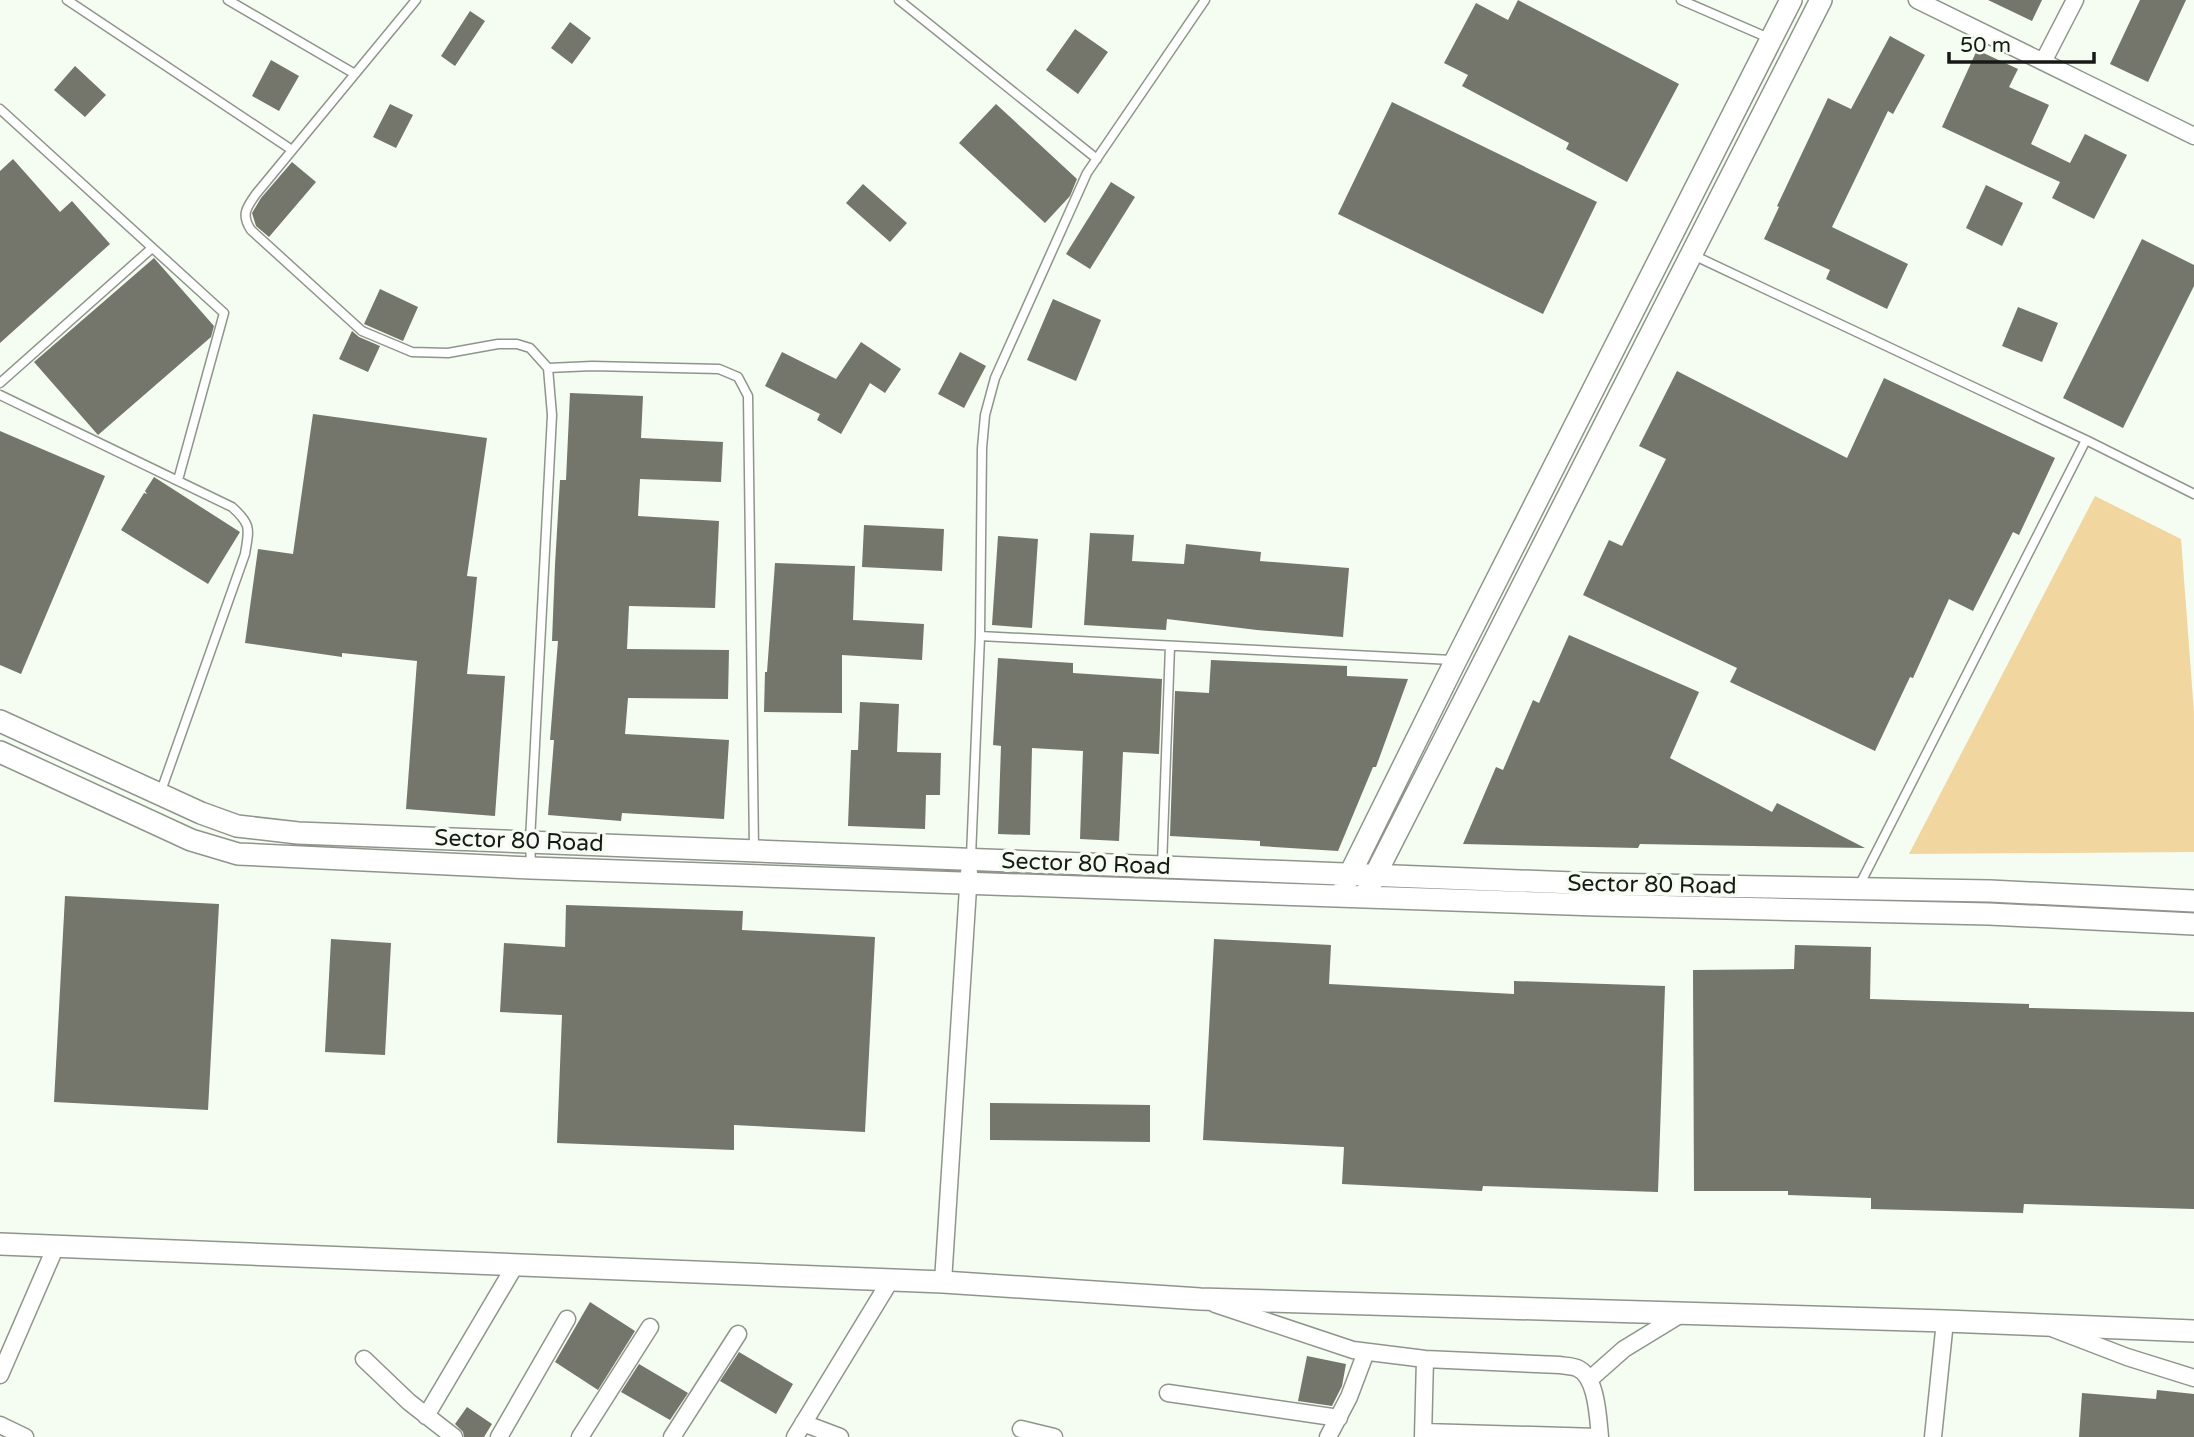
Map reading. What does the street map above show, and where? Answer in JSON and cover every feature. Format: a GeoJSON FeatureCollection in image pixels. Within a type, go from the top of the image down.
{"type":"FeatureCollection","features":[{"type":"Feature","properties":{"kind":"street"},"geometry":{"type":"LineString","coordinates":[[1340,895],[1456,660],[1791,0]]}},
{"type":"Feature","properties":{"kind":"street"},"geometry":{"type":"LineString","coordinates":[[1364,897],[1821,0]]}},
{"type":"Feature","properties":{"kind":"street"},"geometry":{"type":"LineString","coordinates":[[1917,0],[2194,136]]}},
{"type":"Feature","properties":{"kind":"street"},"geometry":{"type":"LineString","coordinates":[[2043,62],[2075,0]]}},
{"type":"Feature","properties":{"kind":"street","name":"Sector 80 Road"},"geometry":{"type":"LineString","coordinates":[[0,721],[237,826],[298,833],[1598,884],[1990,891],[2194,901]]}},
{"type":"Feature","properties":{"kind":"street","name":"Sector 80 Road"},"geometry":{"type":"LineString","coordinates":[[0,752],[191,840],[238,854],[1364,897],[1989,914],[2194,924]]}},
{"type":"Feature","properties":{"kind":"street"},"geometry":{"type":"LineString","coordinates":[[943,1282],[967,882],[971,859]]}},
{"type":"Feature","properties":{"kind":"street"},"geometry":{"type":"LineString","coordinates":[[0,1244],[943,1282],[1200,1299],[2194,1331]]}},
{"type":"Feature","properties":{"kind":"street"},"geometry":{"type":"LineString","coordinates":[[0,1375],[56,1246]]}},
{"type":"Feature","properties":{"kind":"street"},"geometry":{"type":"LineString","coordinates":[[426,1416],[516,1264]]}},
{"type":"Feature","properties":{"kind":"street"},"geometry":{"type":"LineString","coordinates":[[840,1437],[799,1430],[890,1281]]}},
{"type":"Feature","properties":{"kind":"street"},"geometry":{"type":"LineString","coordinates":[[1200,1299],[1353,1350],[1425,1359],[1579,1368],[1589,1380],[1596,1402],[1599,1437],[1423,1434],[1425,1359]]}},
{"type":"Feature","properties":{"kind":"street"},"geometry":{"type":"LineString","coordinates":[[1589,1380],[1624,1349],[1684,1313]]}},
{"type":"Feature","properties":{"kind":"street"},"geometry":{"type":"LineString","coordinates":[[499,1437],[567,1319]]}},
{"type":"Feature","properties":{"kind":"street"},"geometry":{"type":"LineString","coordinates":[[1933,1437],[1945,1321]]}},
{"type":"Feature","properties":{"kind":"street"},"geometry":{"type":"LineString","coordinates":[[2042,1325],[2127,1357],[2194,1378]]}},
{"type":"Feature","properties":{"kind":"street"},"geometry":{"type":"LineString","coordinates":[[580,1437],[650,1327]]}},
{"type":"Feature","properties":{"kind":"street"},"geometry":{"type":"LineString","coordinates":[[672,1437],[738,1334]]}},
{"type":"Feature","properties":{"kind":"street"},"geometry":{"type":"LineString","coordinates":[[1328,1437],[1339,1418],[1366,1352]]}},
{"type":"Feature","properties":{"kind":"street"},"geometry":{"type":"LineString","coordinates":[[364,1359],[426,1416],[454,1437]]}},
{"type":"Feature","properties":{"kind":"street"},"geometry":{"type":"LineString","coordinates":[[1168,1393],[1339,1418]]}},
{"type":"Feature","properties":{"kind":"street"},"geometry":{"type":"LineString","coordinates":[[0,1425],[25,1437]]}},
{"type":"Feature","properties":{"kind":"street"},"geometry":{"type":"LineString","coordinates":[[1021,1429],[1054,1437]]}},
{"type":"Feature","properties":{"kind":"lane"},"geometry":{"type":"LineString","coordinates":[[66,0],[292,150]]}},
{"type":"Feature","properties":{"kind":"lane"},"geometry":{"type":"LineString","coordinates":[[228,0],[355,74]]}},
{"type":"Feature","properties":{"kind":"lane"},"geometry":{"type":"LineString","coordinates":[[416,0],[245,209],[245,221],[251,230],[362,331],[412,352],[448,353],[498,344],[517,344],[530,348],[548,368],[552,415],[530,841],[531,867]]}},
{"type":"Feature","properties":{"kind":"lane"},"geometry":{"type":"LineString","coordinates":[[899,0],[1097,159]]}},
{"type":"Feature","properties":{"kind":"lane"},"geometry":{"type":"LineString","coordinates":[[971,859],[980,636],[982,448],[985,415],[995,378],[1087,173],[1205,0]]}},
{"type":"Feature","properties":{"kind":"lane"},"geometry":{"type":"LineString","coordinates":[[1681,0],[1770,39]]}},
{"type":"Feature","properties":{"kind":"lane"},"geometry":{"type":"LineString","coordinates":[[0,109],[224,313],[178,480]]}},
{"type":"Feature","properties":{"kind":"lane"},"geometry":{"type":"LineString","coordinates":[[0,383],[152,248]]}},
{"type":"Feature","properties":{"kind":"lane"},"geometry":{"type":"LineString","coordinates":[[1693,255],[2087,440],[2194,494]]}},
{"type":"Feature","properties":{"kind":"lane"},"geometry":{"type":"LineString","coordinates":[[548,368],[592,366],[719,369],[738,377],[748,396],[754,850]]}},
{"type":"Feature","properties":{"kind":"lane"},"geometry":{"type":"LineString","coordinates":[[0,395],[232,507],[245,518],[250,528],[245,554],[160,794]]}},
{"type":"Feature","properties":{"kind":"lane"},"geometry":{"type":"LineString","coordinates":[[1848,910],[2087,440]]}},
{"type":"Feature","properties":{"kind":"lane"},"geometry":{"type":"LineString","coordinates":[[980,636],[1456,660]]}},
{"type":"Feature","properties":{"kind":"lane"},"geometry":{"type":"LineString","coordinates":[[1162,867],[1170,646]]}},
{"type":"Feature","properties":{"kind":"shaded area"},"geometry":{"type":"Polygon","coordinates":[[[2095,496],[2181,539],[2194,713],[2194,852],[1909,854],[2095,496]]]}},
{"type":"Feature","properties":{"kind":"building"},"geometry":{"type":"Polygon","coordinates":[[[1518,0],[1679,84],[1627,182],[1566,149],[1569,143],[1462,86],[1468,75],[1444,63],[1476,3],[1508,20],[1518,0]]]}},
{"type":"Feature","properties":{"kind":"building"},"geometry":{"type":"Polygon","coordinates":[[[1988,0],[2042,0],[2032,21],[1988,0]]]}},
{"type":"Feature","properties":{"kind":"building"},"geometry":{"type":"Polygon","coordinates":[[[2140,0],[2186,0],[2148,82],[2110,64],[2140,0]]]}},
{"type":"Feature","properties":{"kind":"building"},"geometry":{"type":"Polygon","coordinates":[[[470,11],[485,21],[455,66],[441,56],[470,11]]]}},
{"type":"Feature","properties":{"kind":"building"},"geometry":{"type":"Polygon","coordinates":[[[570,22],[591,38],[572,64],[551,48],[570,22]]]}},
{"type":"Feature","properties":{"kind":"building"},"geometry":{"type":"Polygon","coordinates":[[[1075,29],[1108,52],[1078,94],[1046,70],[1075,29]]]}},
{"type":"Feature","properties":{"kind":"building"},"geometry":{"type":"Polygon","coordinates":[[[1890,36],[1925,55],[1893,114],[1888,111],[1832,227],[1908,264],[1887,309],[1826,279],[1830,270],[1764,239],[1828,98],[1851,109],[1890,36]]]}},
{"type":"Feature","properties":{"kind":"building"},"geometry":{"type":"Polygon","coordinates":[[[1977,50],[2018,69],[2009,87],[2049,105],[2031,144],[2070,163],[2085,134],[2127,155],[2094,219],[2052,198],[2060,182],[1942,127],[1977,50]]]}},
{"type":"Feature","properties":{"kind":"building"},"geometry":{"type":"Polygon","coordinates":[[[271,60],[299,76],[279,111],[252,96],[271,60]]]}},
{"type":"Feature","properties":{"kind":"building"},"geometry":{"type":"Polygon","coordinates":[[[75,66],[106,95],[85,117],[54,90],[75,66]]]}},
{"type":"Feature","properties":{"kind":"building"},"geometry":{"type":"Polygon","coordinates":[[[1392,102],[1597,202],[1543,314],[1338,214],[1392,102]]]}},
{"type":"Feature","properties":{"kind":"building"},"geometry":{"type":"Polygon","coordinates":[[[390,104],[413,115],[396,148],[373,137],[390,104]]]}},
{"type":"Feature","properties":{"kind":"building"},"geometry":{"type":"Polygon","coordinates":[[[996,104],[1077,179],[1070,196],[1045,223],[959,143],[996,104]]]}},
{"type":"Feature","properties":{"kind":"building"},"geometry":{"type":"Polygon","coordinates":[[[13,159],[60,212],[72,201],[110,244],[0,343],[0,171],[13,159]]]}},
{"type":"Feature","properties":{"kind":"building"},"geometry":{"type":"Polygon","coordinates":[[[292,162],[316,182],[269,237],[256,226],[252,213],[261,198],[292,162]]]}},
{"type":"Feature","properties":{"kind":"building"},"geometry":{"type":"Polygon","coordinates":[[[1111,182],[1135,197],[1090,269],[1066,254],[1111,182]]]}},
{"type":"Feature","properties":{"kind":"building"},"geometry":{"type":"Polygon","coordinates":[[[863,184],[907,223],[890,242],[846,203],[863,184]]]}},
{"type":"Feature","properties":{"kind":"building"},"geometry":{"type":"Polygon","coordinates":[[[1986,185],[2023,203],[2002,246],[1966,228],[1986,185]]]}},
{"type":"Feature","properties":{"kind":"building"},"geometry":{"type":"Polygon","coordinates":[[[2142,239],[2194,265],[2194,286],[2123,428],[2063,398],[2142,239]]]}},
{"type":"Feature","properties":{"kind":"building"},"geometry":{"type":"Polygon","coordinates":[[[154,258],[214,326],[211,337],[98,435],[34,362],[154,258]]]}},
{"type":"Feature","properties":{"kind":"building"},"geometry":{"type":"Polygon","coordinates":[[[380,289],[418,307],[403,341],[364,324],[380,289]]]}},
{"type":"Feature","properties":{"kind":"building"},"geometry":{"type":"Polygon","coordinates":[[[1053,299],[1101,320],[1076,381],[1027,360],[1053,299]]]}},
{"type":"Feature","properties":{"kind":"building"},"geometry":{"type":"Polygon","coordinates":[[[2018,307],[2058,323],[2042,362],[2002,346],[2018,307]]]}},
{"type":"Feature","properties":{"kind":"building"},"geometry":{"type":"Polygon","coordinates":[[[352,331],[380,346],[368,372],[339,359],[352,331]]]}},
{"type":"Feature","properties":{"kind":"building"},"geometry":{"type":"Polygon","coordinates":[[[861,342],[901,369],[885,393],[870,383],[841,434],[817,420],[820,414],[765,386],[782,352],[836,379],[861,342]]]}},
{"type":"Feature","properties":{"kind":"building"},"geometry":{"type":"Polygon","coordinates":[[[960,352],[986,366],[964,408],[938,394],[960,352]]]}},
{"type":"Feature","properties":{"kind":"building"},"geometry":{"type":"Polygon","coordinates":[[[1677,371],[1847,458],[1884,378],[2055,458],[2019,535],[2013,532],[1973,611],[1949,599],[1913,678],[1910,677],[1875,751],[1730,682],[1737,668],[1583,595],[1609,540],[1622,546],[1666,459],[1639,446],[1677,371]]]}},
{"type":"Feature","properties":{"kind":"building"},"geometry":{"type":"Polygon","coordinates":[[[570,393],[643,396],[641,438],[723,442],[721,482],[640,479],[638,516],[719,521],[715,608],[629,606],[627,649],[729,650],[728,699],[628,698],[625,734],[729,740],[724,819],[622,813],[621,821],[548,815],[554,740],[550,740],[558,641],[552,641],[555,565],[560,480],[566,480],[570,393]]]}},
{"type":"Feature","properties":{"kind":"building"},"geometry":{"type":"Polygon","coordinates":[[[313,414],[487,438],[467,576],[477,577],[467,674],[505,676],[495,816],[406,809],[417,661],[342,653],[342,657],[245,643],[258,549],[293,554],[313,414]]]}},
{"type":"Feature","properties":{"kind":"building"},"geometry":{"type":"Polygon","coordinates":[[[0,431],[105,476],[21,674],[0,665],[0,431]]]}},
{"type":"Feature","properties":{"kind":"building"},"geometry":{"type":"Polygon","coordinates":[[[154,477],[240,532],[208,584],[121,530],[144,493],[147,494],[145,491],[154,477]]]}},
{"type":"Feature","properties":{"kind":"building"},"geometry":{"type":"Polygon","coordinates":[[[864,525],[944,529],[942,571],[862,567],[864,525]]]}},
{"type":"Feature","properties":{"kind":"building"},"geometry":{"type":"Polygon","coordinates":[[[1090,533],[1134,535],[1132,561],[1184,564],[1186,544],[1261,552],[1260,561],[1349,568],[1343,637],[1167,619],[1166,630],[1084,625],[1090,533]]]}},
{"type":"Feature","properties":{"kind":"building"},"geometry":{"type":"Polygon","coordinates":[[[998,536],[1038,539],[1032,628],[992,625],[998,536]]]}},
{"type":"Feature","properties":{"kind":"building"},"geometry":{"type":"Polygon","coordinates":[[[775,563],[855,566],[853,620],[924,624],[922,660],[842,655],[842,713],[764,712],[775,563]]]}},
{"type":"Feature","properties":{"kind":"building"},"geometry":{"type":"Polygon","coordinates":[[[1569,635],[1699,692],[1670,758],[1772,812],[1777,803],[1865,848],[1640,844],[1638,848],[1463,844],[1496,767],[1503,770],[1533,700],[1539,703],[1569,635]]]}},
{"type":"Feature","properties":{"kind":"building"},"geometry":{"type":"Polygon","coordinates":[[[998,658],[1073,663],[1073,673],[1162,679],[1159,754],[1123,752],[1119,841],[1080,839],[1083,751],[1032,748],[1030,835],[998,834],[1001,746],[993,745],[998,658]]]}},
{"type":"Feature","properties":{"kind":"building"},"geometry":{"type":"Polygon","coordinates":[[[1211,660],[1347,666],[1347,676],[1408,679],[1376,767],[1373,767],[1338,851],[1260,846],[1260,841],[1170,836],[1175,691],[1209,693],[1211,660]]]}},
{"type":"Feature","properties":{"kind":"building"},"geometry":{"type":"Polygon","coordinates":[[[860,702],[899,704],[897,752],[941,753],[940,795],[926,795],[925,829],[848,826],[851,750],[858,750],[860,702]]]}},
{"type":"Feature","properties":{"kind":"building"},"geometry":{"type":"Polygon","coordinates":[[[65,896],[219,904],[208,1110],[54,1102],[65,896]]]}},
{"type":"Feature","properties":{"kind":"building"},"geometry":{"type":"Polygon","coordinates":[[[566,905],[743,911],[742,930],[875,937],[865,1132],[734,1125],[734,1150],[557,1143],[562,1015],[500,1012],[504,943],[565,947],[566,905]]]}},
{"type":"Feature","properties":{"kind":"building"},"geometry":{"type":"Polygon","coordinates":[[[331,939],[391,943],[385,1055],[325,1052],[331,939]]]}},
{"type":"Feature","properties":{"kind":"building"},"geometry":{"type":"Polygon","coordinates":[[[1214,939],[1331,945],[1329,984],[1514,994],[1514,981],[1665,986],[1658,1192],[1483,1186],[1482,1191],[1342,1184],[1344,1147],[1203,1140],[1214,939]]]}},
{"type":"Feature","properties":{"kind":"building"},"geometry":{"type":"Polygon","coordinates":[[[1795,945],[1871,947],[1870,999],[2029,1004],[2029,1008],[2194,1012],[2194,1209],[2024,1204],[2023,1213],[1871,1209],[1871,1198],[1788,1195],[1788,1191],[1694,1191],[1693,970],[1794,969],[1795,945]]]}},
{"type":"Feature","properties":{"kind":"building"},"geometry":{"type":"Polygon","coordinates":[[[990,1103],[1150,1105],[1150,1142],[990,1140],[990,1103]]]}},
{"type":"Feature","properties":{"kind":"building"},"geometry":{"type":"Polygon","coordinates":[[[590,1302],[635,1331],[598,1390],[555,1362],[590,1302]]]}},
{"type":"Feature","properties":{"kind":"building"},"geometry":{"type":"Polygon","coordinates":[[[739,1352],[793,1384],[776,1414],[720,1381],[739,1352]]]}},
{"type":"Feature","properties":{"kind":"building"},"geometry":{"type":"Polygon","coordinates":[[[1307,1356],[1346,1364],[1342,1386],[1332,1406],[1298,1401],[1307,1356]]]}},
{"type":"Feature","properties":{"kind":"building"},"geometry":{"type":"Polygon","coordinates":[[[639,1364],[688,1393],[670,1420],[621,1392],[639,1364]]]}},
{"type":"Feature","properties":{"kind":"building"},"geometry":{"type":"Polygon","coordinates":[[[2157,1390],[2194,1394],[2194,1437],[2079,1437],[2082,1393],[2156,1399],[2157,1390]]]}},
{"type":"Feature","properties":{"kind":"building"},"geometry":{"type":"Polygon","coordinates":[[[467,1407],[492,1424],[484,1437],[464,1437],[455,1424],[467,1407]]]}}]}
